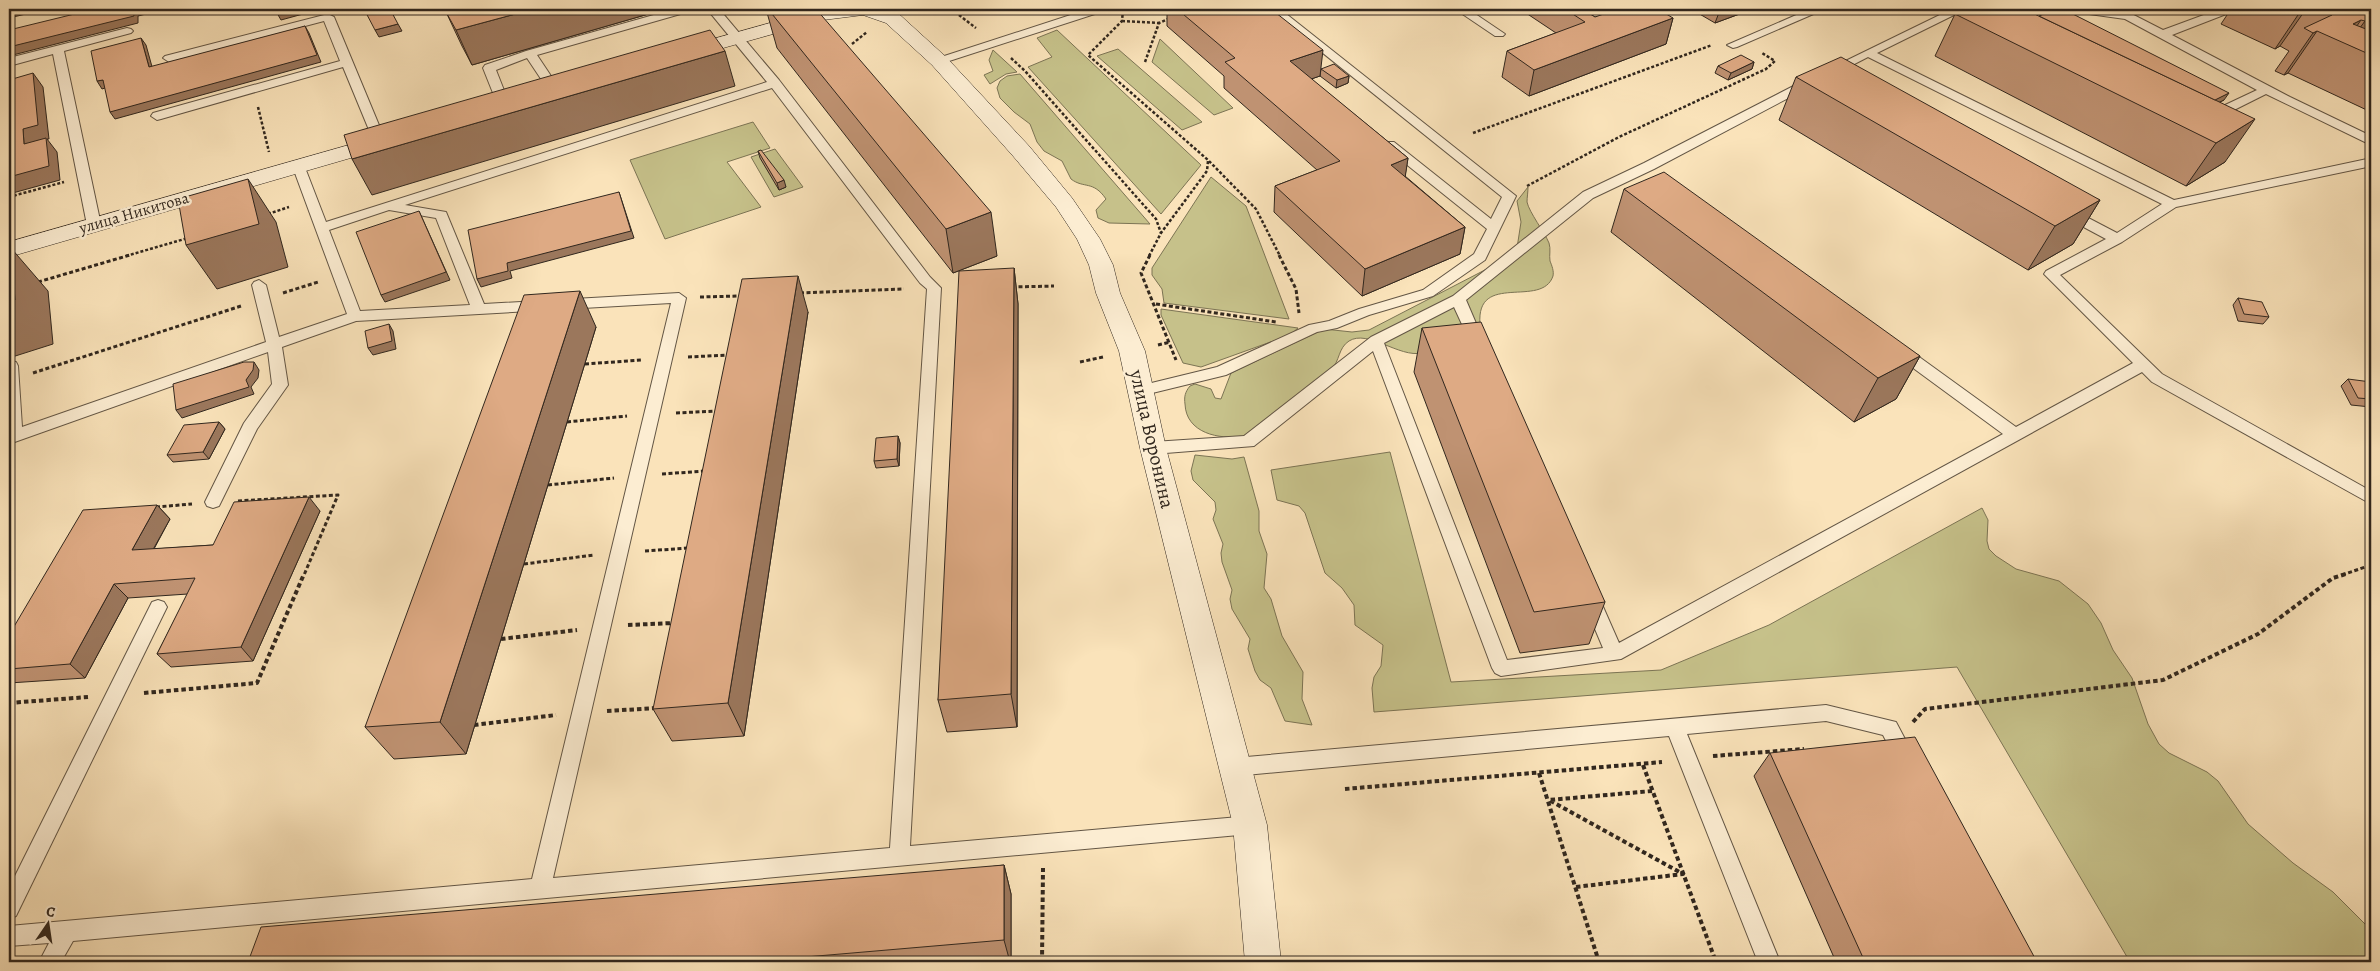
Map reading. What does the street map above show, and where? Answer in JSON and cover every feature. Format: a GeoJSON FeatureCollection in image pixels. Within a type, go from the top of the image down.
{"type":"FeatureCollection","features":[{"type":"Feature","properties":{"kind":"street"},"geometry":{"type":"LineString","coordinates":[[664,58],[738,39],[822,14],[866,17]]}},
{"type":"Feature","properties":{"kind":"street","name":"улица Воронина"},"geometry":{"type":"LineString","coordinates":[[866,17],[892,18],[939,61],[1021,151],[1064,204],[1088,239],[1100,265],[1108,293],[1132,351],[1153,448],[1250,825],[1263,962]]}},
{"type":"Feature","properties":{"kind":"street","name":"улица Никитова"},"geometry":{"type":"LineString","coordinates":[[9,250],[390,139]]}},
{"type":"Feature","properties":{"kind":"lane"},"geometry":{"type":"LineString","coordinates":[[530,54],[528,95],[489,68],[530,54],[687,9]]}},
{"type":"Feature","properties":{"kind":"lane"},"geometry":{"type":"LineString","coordinates":[[713,9],[775,83],[925,280],[934,288],[899,856]]}},
{"type":"Feature","properties":{"kind":"lane"},"geometry":{"type":"LineString","coordinates":[[939,61],[1100,9]]}},
{"type":"Feature","properties":{"kind":"lane"},"geometry":{"type":"LineString","coordinates":[[1140,391],[1221,371],[1314,328],[1332,325],[1364,312],[1428,293],[1480,257],[1509,196],[1273,9]]}},
{"type":"Feature","properties":{"kind":"lane"},"geometry":{"type":"LineString","coordinates":[[1461,9],[1499,34]]}},
{"type":"Feature","properties":{"kind":"lane"},"geometry":{"type":"LineString","coordinates":[[1738,43],[1819,9]]}},
{"type":"Feature","properties":{"kind":"lane"},"geometry":{"type":"LineString","coordinates":[[2075,9],[2129,16]]}},
{"type":"Feature","properties":{"kind":"lane"},"geometry":{"type":"LineString","coordinates":[[2114,9],[2266,90],[2371,141]]}},
{"type":"Feature","properties":{"kind":"lane"},"geometry":{"type":"LineString","coordinates":[[2164,34],[2230,9]]}},
{"type":"Feature","properties":{"kind":"lane"},"geometry":{"type":"LineString","coordinates":[[1153,448],[1248,442],[1376,341],[1458,298],[1588,195],[1817,82],[1868,53],[1951,12]]}},
{"type":"Feature","properties":{"kind":"lane"},"geometry":{"type":"LineString","coordinates":[[169,58],[328,17],[346,63],[390,139]]}},
{"type":"Feature","properties":{"kind":"lane"},"geometry":{"type":"LineString","coordinates":[[9,62],[127,30]]}},
{"type":"Feature","properties":{"kind":"lane"},"geometry":{"type":"LineString","coordinates":[[58,49],[94,225]]}},
{"type":"Feature","properties":{"kind":"lane"},"geometry":{"type":"LineString","coordinates":[[1868,53],[2172,204]]}},
{"type":"Feature","properties":{"kind":"lane"},"geometry":{"type":"LineString","coordinates":[[158,116],[346,63]]}},
{"type":"Feature","properties":{"kind":"lane"},"geometry":{"type":"LineString","coordinates":[[321,228],[775,83]]}},
{"type":"Feature","properties":{"kind":"lane"},"geometry":{"type":"LineString","coordinates":[[2200,118],[2207,119],[2266,90]]}},
{"type":"Feature","properties":{"kind":"lane"},"geometry":{"type":"LineString","coordinates":[[1381,138],[1494,228]]}},
{"type":"Feature","properties":{"kind":"lane"},"geometry":{"type":"LineString","coordinates":[[2370,163],[2172,204],[2117,239],[2052,274],[2157,378],[2371,498]]}},
{"type":"Feature","properties":{"kind":"lane"},"geometry":{"type":"LineString","coordinates":[[298,165],[355,316]]}},
{"type":"Feature","properties":{"kind":"lane"},"geometry":{"type":"LineString","coordinates":[[1650,166],[1665,178]]}},
{"type":"Feature","properties":{"kind":"lane"},"geometry":{"type":"LineString","coordinates":[[388,206],[441,216],[479,310]]}},
{"type":"Feature","properties":{"kind":"lane"},"geometry":{"type":"LineString","coordinates":[[2056,207],[2117,239]]}},
{"type":"Feature","properties":{"kind":"lane"},"geometry":{"type":"LineString","coordinates":[[213,502],[250,427],[280,385],[274,345],[259,285]]}},
{"type":"Feature","properties":{"kind":"lane"},"geometry":{"type":"LineString","coordinates":[[12,372],[12,437],[355,316],[679,298],[540,889]]}},
{"type":"Feature","properties":{"kind":"lane"},"geometry":{"type":"LineString","coordinates":[[1458,298],[1482,353]]}},
{"type":"Feature","properties":{"kind":"lane"},"geometry":{"type":"LineString","coordinates":[[1376,341],[1501,668],[1616,654],[2144,364]]}},
{"type":"Feature","properties":{"kind":"lane"},"geometry":{"type":"LineString","coordinates":[[1888,341],[2014,435]]}},
{"type":"Feature","properties":{"kind":"lane"},"geometry":{"type":"LineString","coordinates":[[1583,581],[1616,654]]}},
{"type":"Feature","properties":{"kind":"lane"},"geometry":{"type":"LineString","coordinates":[[9,909],[158,607]]}},
{"type":"Feature","properties":{"kind":"lane"},"geometry":{"type":"LineString","coordinates":[[1235,767],[1826,712],[1889,728],[1913,774]]}},
{"type":"Feature","properties":{"kind":"lane"},"geometry":{"type":"LineString","coordinates":[[1675,726],[1769,962]]}},
{"type":"Feature","properties":{"kind":"lane"},"geometry":{"type":"LineString","coordinates":[[9,936],[1250,825]]}},
{"type":"Feature","properties":{"kind":"lane"},"geometry":{"type":"LineString","coordinates":[[50,962],[67,930]]}},
{"type":"Feature","properties":{"kind":"path"},"geometry":{"type":"LineString","coordinates":[[951,9],[981,32]]}},
{"type":"Feature","properties":{"kind":"path"},"geometry":{"type":"LineString","coordinates":[[1122,21],[1158,23],[1176,16]]}},
{"type":"Feature","properties":{"kind":"path"},"geometry":{"type":"LineString","coordinates":[[852,44],[866,17]]}},
{"type":"Feature","properties":{"kind":"path"},"geometry":{"type":"LineString","coordinates":[[1145,62],[1158,23]]}},
{"type":"Feature","properties":{"kind":"path"},"geometry":{"type":"LineString","coordinates":[[1111,32],[1088,55],[1208,160],[1256,209],[1296,289],[1298,313],[1314,328]]}},
{"type":"Feature","properties":{"kind":"path"},"geometry":{"type":"LineString","coordinates":[[1473,133],[1692,53],[1733,35],[1738,43],[1775,61],[1766,69],[1619,137],[1509,196]]}},
{"type":"Feature","properties":{"kind":"path"},"geometry":{"type":"LineString","coordinates":[[1006,53],[1025,71],[1156,218],[1161,233]]}},
{"type":"Feature","properties":{"kind":"path"},"geometry":{"type":"LineString","coordinates":[[251,90],[270,158]]}},
{"type":"Feature","properties":{"kind":"path"},"geometry":{"type":"LineString","coordinates":[[1184,380],[1141,273],[1161,233],[1207,171],[1208,160]]}},
{"type":"Feature","properties":{"kind":"path"},"geometry":{"type":"LineString","coordinates":[[9,197],[67,181],[64,167],[81,162]]}},
{"type":"Feature","properties":{"kind":"path"},"geometry":{"type":"LineString","coordinates":[[261,216],[289,208]]}},
{"type":"Feature","properties":{"kind":"path"},"geometry":{"type":"LineString","coordinates":[[37,283],[196,236]]}},
{"type":"Feature","properties":{"kind":"path"},"geometry":{"type":"LineString","coordinates":[[12,372],[339,275]]}},
{"type":"Feature","properties":{"kind":"path"},"geometry":{"type":"LineString","coordinates":[[1008,287],[1054,286]]}},
{"type":"Feature","properties":{"kind":"path"},"geometry":{"type":"LineString","coordinates":[[797,294],[934,288]]}},
{"type":"Feature","properties":{"kind":"path"},"geometry":{"type":"LineString","coordinates":[[679,298],[748,295]]}},
{"type":"Feature","properties":{"kind":"path"},"geometry":{"type":"LineString","coordinates":[[1155,304],[1314,328]]}},
{"type":"Feature","properties":{"kind":"path"},"geometry":{"type":"LineString","coordinates":[[9,703],[257,683],[338,495],[155,507]]}},
{"type":"Feature","properties":{"kind":"path"},"geometry":{"type":"LineString","coordinates":[[1896,742],[1924,709],[2163,680],[2258,634],[2333,578],[2371,564]]}},
{"type":"Feature","properties":{"kind":"path"},"geometry":{"type":"LineString","coordinates":[[1345,789],[1643,765],[1688,758],[1807,749]]}},
{"type":"Feature","properties":{"kind":"path"},"geometry":{"type":"LineString","coordinates":[[1643,765],[1716,962]]}},
{"type":"Feature","properties":{"kind":"path"},"geometry":{"type":"LineString","coordinates":[[1539,772],[1599,962]]}},
{"type":"Feature","properties":{"kind":"path"},"geometry":{"type":"LineString","coordinates":[[1549,800],[1652,791]]}},
{"type":"Feature","properties":{"kind":"path"},"geometry":{"type":"LineString","coordinates":[[1549,800],[1683,874]]}},
{"type":"Feature","properties":{"kind":"path"},"geometry":{"type":"LineString","coordinates":[[1042,962],[1044,843]]}},
{"type":"Feature","properties":{"kind":"path"},"geometry":{"type":"LineString","coordinates":[[1576,887],[1683,874]]}},
{"type":"Feature","properties":{"kind":"shaded area"},"geometry":{"type":"Polygon","coordinates":[[[1057,30],[1201,165],[1161,214],[1028,67],[1052,57],[1037,38],[1057,30]]]}},
{"type":"Feature","properties":{"kind":"shaded area"},"geometry":{"type":"Polygon","coordinates":[[[1160,39],[1233,108],[1214,115],[1152,62],[1160,39]]]}},
{"type":"Feature","properties":{"kind":"shaded area"},"geometry":{"type":"Polygon","coordinates":[[[1118,49],[1202,122],[1182,130],[1097,56],[1118,49]]]}},
{"type":"Feature","properties":{"kind":"shaded area"},"geometry":{"type":"Polygon","coordinates":[[[993,50],[1017,72],[1006,74],[990,84],[984,75],[993,71],[989,60],[993,50]]]}},
{"type":"Feature","properties":{"kind":"shaded area"},"geometry":{"type":"Polygon","coordinates":[[[1020,74],[1150,224],[1109,223],[1098,218],[1096,210],[1106,199],[1097,189],[1071,179],[1062,161],[1044,151],[1037,142],[1030,124],[1000,98],[997,88],[1000,81],[1007,76],[1020,74]]]}},
{"type":"Feature","properties":{"kind":"shaded area"},"geometry":{"type":"Polygon","coordinates":[[[753,122],[770,148],[727,162],[761,207],[665,239],[630,160],[753,122]]]}},
{"type":"Feature","properties":{"kind":"shaded area"},"geometry":{"type":"Polygon","coordinates":[[[775,149],[803,187],[774,197],[751,157],[775,149]]]}},
{"type":"Feature","properties":{"kind":"shaded area"},"geometry":{"type":"Polygon","coordinates":[[[1211,177],[1246,206],[1289,319],[1164,303],[1162,289],[1152,275],[1152,268],[1211,177]]]}},
{"type":"Feature","properties":{"kind":"shaded area"},"geometry":{"type":"Polygon","coordinates":[[[1528,187],[1528,206],[1550,245],[1550,261],[1553,268],[1553,276],[1547,285],[1536,290],[1498,294],[1488,299],[1482,308],[1480,324],[1442,345],[1422,353],[1404,352],[1365,339],[1357,338],[1349,341],[1343,347],[1331,370],[1273,417],[1243,436],[1224,437],[1214,435],[1197,428],[1191,422],[1187,414],[1185,401],[1186,392],[1190,386],[1195,384],[1211,389],[1215,398],[1221,399],[1231,373],[1324,329],[1352,332],[1369,330],[1508,258],[1517,248],[1521,222],[1517,201],[1528,187]]]}},
{"type":"Feature","properties":{"kind":"shaded area"},"geometry":{"type":"Polygon","coordinates":[[[1161,309],[1298,328],[1290,335],[1201,367],[1183,363],[1161,315],[1161,309]]]}},
{"type":"Feature","properties":{"kind":"shaded area"},"geometry":{"type":"Polygon","coordinates":[[[1390,452],[1451,682],[1661,670],[1769,625],[1982,508],[1988,520],[1987,541],[1989,549],[2016,569],[2059,581],[2088,604],[2101,623],[2113,650],[2132,678],[2148,724],[2159,744],[2169,753],[2207,772],[2218,781],[2248,824],[2293,863],[2333,892],[2371,930],[2371,962],[2130,962],[1957,667],[1374,712],[1372,688],[1374,677],[1381,666],[1383,645],[1355,625],[1354,605],[1342,588],[1325,573],[1305,513],[1299,506],[1277,500],[1271,470],[1390,452]]]}},
{"type":"Feature","properties":{"kind":"shaded area"},"geometry":{"type":"Polygon","coordinates":[[[1195,455],[1232,459],[1244,457],[1259,511],[1259,531],[1267,554],[1264,588],[1271,599],[1282,636],[1303,672],[1302,699],[1312,725],[1285,721],[1271,688],[1260,680],[1255,671],[1248,649],[1250,639],[1232,609],[1230,599],[1232,590],[1222,562],[1223,544],[1213,519],[1216,510],[1215,502],[1193,480],[1191,471],[1195,455]]]}},
{"type":"Feature","properties":{"kind":"building"},"geometry":{"type":"Polygon","coordinates":[[[95,9],[133,9],[134,16],[9,47],[9,30],[95,9]]]}},
{"type":"Feature","properties":{"kind":"building"},"geometry":{"type":"Polygon","coordinates":[[[276,9],[293,9],[277,13],[276,9]]]}},
{"type":"Feature","properties":{"kind":"building"},"geometry":{"type":"Polygon","coordinates":[[[364,9],[390,9],[398,24],[375,30],[364,9]]]}},
{"type":"Feature","properties":{"kind":"building"},"geometry":{"type":"Polygon","coordinates":[[[457,9],[534,9],[456,30],[446,12],[457,9]]]}},
{"type":"Feature","properties":{"kind":"building"},"geometry":{"type":"Polygon","coordinates":[[[768,9],[816,9],[991,212],[946,229],[768,9]]]}},
{"type":"Feature","properties":{"kind":"building"},"geometry":{"type":"Polygon","coordinates":[[[1177,9],[1271,9],[1323,50],[1290,61],[1408,158],[1391,165],[1465,227],[1365,269],[1275,186],[1340,161],[1225,62],[1235,58],[1177,9]]]}},
{"type":"Feature","properties":{"kind":"building"},"geometry":{"type":"Polygon","coordinates":[[[1565,9],[1582,9],[1595,17],[1618,9],[1658,9],[1673,18],[1534,70],[1507,51],[1585,22],[1565,9]]]}},
{"type":"Feature","properties":{"kind":"building"},"geometry":{"type":"Polygon","coordinates":[[[1965,9],[2024,9],[2255,119],[2216,143],[1955,14],[1965,9]]]}},
{"type":"Feature","properties":{"kind":"building"},"geometry":{"type":"Polygon","coordinates":[[[2056,9],[2063,9],[2229,93],[2215,100],[2039,16],[2056,9]]]}},
{"type":"Feature","properties":{"kind":"building"},"geometry":{"type":"Polygon","coordinates":[[[2318,9],[2371,9],[2371,18],[2353,24],[2371,31],[2371,55],[2317,31],[2313,33],[2304,28],[2332,15],[2318,9]]]}},
{"type":"Feature","properties":{"kind":"building"},"geometry":{"type":"Polygon","coordinates":[[[305,26],[317,55],[110,112],[103,80],[97,81],[91,51],[141,38],[149,67],[305,26]]]}},
{"type":"Feature","properties":{"kind":"building"},"geometry":{"type":"Polygon","coordinates":[[[710,30],[725,51],[352,159],[344,135],[710,30]]]}},
{"type":"Feature","properties":{"kind":"building"},"geometry":{"type":"Polygon","coordinates":[[[1741,55],[1754,62],[1731,73],[1718,66],[1741,55]]]}},
{"type":"Feature","properties":{"kind":"building"},"geometry":{"type":"Polygon","coordinates":[[[1841,57],[2100,200],[2055,226],[1796,77],[1841,57]]]}},
{"type":"Feature","properties":{"kind":"building"},"geometry":{"type":"Polygon","coordinates":[[[1334,64],[1349,76],[1337,80],[1321,69],[1334,64]]]}},
{"type":"Feature","properties":{"kind":"building"},"geometry":{"type":"Polygon","coordinates":[[[33,73],[38,125],[23,129],[24,144],[46,138],[49,166],[9,177],[9,80],[33,73]]]}},
{"type":"Feature","properties":{"kind":"building"},"geometry":{"type":"Polygon","coordinates":[[[761,150],[784,180],[777,183],[758,151],[761,150]]]}},
{"type":"Feature","properties":{"kind":"building"},"geometry":{"type":"Polygon","coordinates":[[[1664,172],[1920,356],[1878,378],[1624,189],[1664,172]]]}},
{"type":"Feature","properties":{"kind":"building"},"geometry":{"type":"Polygon","coordinates":[[[248,179],[259,224],[186,245],[178,199],[248,179]]]}},
{"type":"Feature","properties":{"kind":"building"},"geometry":{"type":"Polygon","coordinates":[[[619,192],[631,231],[507,263],[508,271],[477,279],[468,230],[619,192]]]}},
{"type":"Feature","properties":{"kind":"building"},"geometry":{"type":"Polygon","coordinates":[[[419,211],[446,272],[381,295],[356,232],[419,211]]]}},
{"type":"Feature","properties":{"kind":"building"},"geometry":{"type":"Polygon","coordinates":[[[9,248],[11,248],[15,300],[9,302],[9,248]]]}},
{"type":"Feature","properties":{"kind":"building"},"geometry":{"type":"Polygon","coordinates":[[[1014,268],[1011,694],[938,700],[959,271],[1014,268]]]}},
{"type":"Feature","properties":{"kind":"building"},"geometry":{"type":"Polygon","coordinates":[[[798,276],[728,703],[653,709],[742,279],[798,276]]]}},
{"type":"Feature","properties":{"kind":"building"},"geometry":{"type":"Polygon","coordinates":[[[580,291],[440,722],[365,727],[524,295],[580,291]]]}},
{"type":"Feature","properties":{"kind":"building"},"geometry":{"type":"Polygon","coordinates":[[[2238,298],[2262,302],[2269,317],[2244,314],[2238,298]]]}},
{"type":"Feature","properties":{"kind":"building"},"geometry":{"type":"Polygon","coordinates":[[[1481,322],[1605,602],[1534,612],[1422,328],[1481,322]]]}},
{"type":"Feature","properties":{"kind":"building"},"geometry":{"type":"Polygon","coordinates":[[[389,324],[392,341],[368,348],[365,331],[389,324]]]}},
{"type":"Feature","properties":{"kind":"building"},"geometry":{"type":"Polygon","coordinates":[[[244,362],[254,362],[253,370],[246,380],[249,387],[176,410],[173,384],[244,362]]]}},
{"type":"Feature","properties":{"kind":"building"},"geometry":{"type":"Polygon","coordinates":[[[2348,379],[2371,382],[2371,399],[2358,398],[2348,379]]]}},
{"type":"Feature","properties":{"kind":"building"},"geometry":{"type":"Polygon","coordinates":[[[219,422],[203,452],[167,455],[184,425],[219,422]]]}},
{"type":"Feature","properties":{"kind":"building"},"geometry":{"type":"Polygon","coordinates":[[[898,436],[897,459],[874,461],[876,438],[898,436]]]}},
{"type":"Feature","properties":{"kind":"building"},"geometry":{"type":"Polygon","coordinates":[[[309,497],[241,647],[157,654],[195,578],[114,584],[70,664],[9,669],[9,635],[83,510],[157,505],[132,550],[213,545],[234,502],[309,497]]]}},
{"type":"Feature","properties":{"kind":"building"},"geometry":{"type":"Polygon","coordinates":[[[1915,737],[2037,962],[1865,962],[1770,753],[1915,737]]]}},
{"type":"Feature","properties":{"kind":"building"},"geometry":{"type":"Polygon","coordinates":[[[1004,865],[1004,940],[747,962],[248,962],[261,927],[1004,865]]]}}]}
